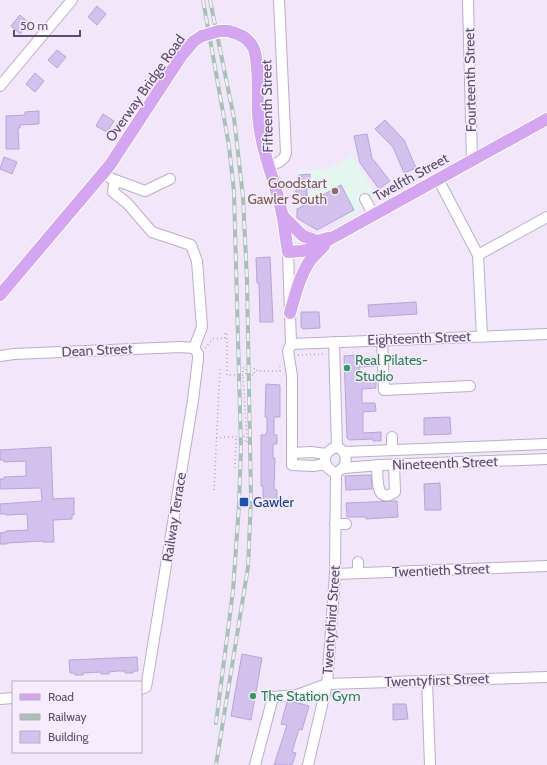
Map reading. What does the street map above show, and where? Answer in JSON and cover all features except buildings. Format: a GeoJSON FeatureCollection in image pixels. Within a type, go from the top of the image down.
{"type":"FeatureCollection","features":[{"type":"Feature","properties":{"kind":"main road","name":"Overway Bridge Road"},"geometry":{"type":"LineString","coordinates":[[0,296],[110,165],[182,55],[194,41],[202,36],[219,31],[238,33],[253,47],[256,59],[259,125],[268,166]]}},
{"type":"Feature","properties":{"kind":"main road","name":"Twelfth Street"},"geometry":{"type":"LineString","coordinates":[[288,252],[312,249],[333,236],[547,119]]}},
{"type":"Feature","properties":{"kind":"main road","name":"Fifteenth Street"},"geometry":{"type":"LineString","coordinates":[[268,166],[283,216],[288,252]]}},
{"type":"Feature","properties":{"kind":"main road"},"geometry":{"type":"LineString","coordinates":[[283,216],[303,236],[316,240],[333,236]]}},
{"type":"Feature","properties":{"kind":"main road"},"geometry":{"type":"LineString","coordinates":[[290,313],[298,285],[310,262],[333,236]]}},
{"type":"Feature","properties":{"kind":"street"},"geometry":{"type":"LineString","coordinates":[[0,86],[72,0]]}},
{"type":"Feature","properties":{"kind":"street","name":"Fifteenth Street"},"geometry":{"type":"LineString","coordinates":[[268,166],[279,162],[284,158],[286,153],[279,0]]}},
{"type":"Feature","properties":{"kind":"street","name":"Fourteenth Street"},"geometry":{"type":"LineString","coordinates":[[468,0],[472,161]]}},
{"type":"Feature","properties":{"kind":"street"},"geometry":{"type":"LineString","coordinates":[[102,174],[145,191],[170,179]]}},
{"type":"Feature","properties":{"kind":"street"},"geometry":{"type":"LineString","coordinates":[[438,179],[478,255],[482,336]]}},
{"type":"Feature","properties":{"kind":"street","name":"Railway Terrace"},"geometry":{"type":"LineString","coordinates":[[115,180],[113,192],[127,203],[152,232],[191,245],[197,261],[202,327],[196,351],[198,359],[193,400],[143,688]]}},
{"type":"Feature","properties":{"kind":"street"},"geometry":{"type":"LineString","coordinates":[[365,199],[373,214]]}},
{"type":"Feature","properties":{"kind":"street"},"geometry":{"type":"LineString","coordinates":[[478,255],[547,217]]}},
{"type":"Feature","properties":{"kind":"street","name":"Fifteenth Street"},"geometry":{"type":"LineString","coordinates":[[288,252],[291,344],[288,351],[292,371],[292,466],[313,466],[326,459]]}},
{"type":"Feature","properties":{"kind":"street","name":"Eighteenth Street"},"geometry":{"type":"LineString","coordinates":[[291,344],[547,334]]}},
{"type":"Feature","properties":{"kind":"street"},"geometry":{"type":"LineString","coordinates":[[382,340],[384,390],[470,386]]}},
{"type":"Feature","properties":{"kind":"street"},"geometry":{"type":"LineString","coordinates":[[334,342],[340,449],[346,460],[340,470],[329,469],[326,459],[331,449],[340,449]]}},
{"type":"Feature","properties":{"kind":"street","name":"Dean Street"},"geometry":{"type":"LineString","coordinates":[[0,356],[173,347],[196,351]]}},
{"type":"Feature","properties":{"kind":"street"},"geometry":{"type":"LineString","coordinates":[[392,438],[392,450]]}},
{"type":"Feature","properties":{"kind":"street","name":"Nineteenth Street"},"geometry":{"type":"LineString","coordinates":[[340,449],[392,450],[547,444]]}},
{"type":"Feature","properties":{"kind":"street"},"geometry":{"type":"LineString","coordinates":[[445,448],[446,463]]}},
{"type":"Feature","properties":{"kind":"street"},"geometry":{"type":"LineString","coordinates":[[381,450],[378,489],[380,494],[383,496],[390,495],[395,492],[394,465]]}},
{"type":"Feature","properties":{"kind":"street"},"geometry":{"type":"LineString","coordinates":[[292,453],[311,452],[326,459]]}},
{"type":"Feature","properties":{"kind":"street","name":"Nineteenth Street"},"geometry":{"type":"LineString","coordinates":[[340,470],[379,465],[394,465],[411,468],[446,463],[547,459]]}},
{"type":"Feature","properties":{"kind":"street","name":"Twentythird Street"},"geometry":{"type":"LineString","coordinates":[[308,765],[327,684],[340,524],[340,470]]}},
{"type":"Feature","properties":{"kind":"street"},"geometry":{"type":"LineString","coordinates":[[358,562],[358,573]]}},
{"type":"Feature","properties":{"kind":"street","name":"Twentieth Street"},"geometry":{"type":"LineString","coordinates":[[335,574],[547,566]]}},
{"type":"Feature","properties":{"kind":"street","name":"Twentyfirst Street"},"geometry":{"type":"LineString","coordinates":[[255,765],[274,697],[297,695],[327,684],[547,677]]}},
{"type":"Feature","properties":{"kind":"street"},"geometry":{"type":"LineString","coordinates":[[427,681],[430,765]]}},
{"type":"Feature","properties":{"kind":"street"},"geometry":{"type":"LineString","coordinates":[[0,699],[12,698]]}},
{"type":"Feature","properties":{"kind":"path"},"geometry":{"type":"LineString","coordinates":[[196,351],[202,352],[213,339],[225,338],[225,333],[227,333],[227,375],[243,375]]}},
{"type":"Feature","properties":{"kind":"path"},"geometry":{"type":"LineString","coordinates":[[294,355],[324,354],[327,356]]}},
{"type":"Feature","properties":{"kind":"path"},"geometry":{"type":"LineString","coordinates":[[216,438],[236,438],[236,436],[244,436],[245,442],[247,442],[243,368],[246,368],[246,375],[254,375],[254,369],[257,369],[257,371],[280,371],[280,364]]}},
{"type":"Feature","properties":{"kind":"path"},"geometry":{"type":"LineString","coordinates":[[214,490],[220,368]]}},
{"type":"Feature","properties":{"kind":"path"},"geometry":{"type":"LineString","coordinates":[[235,468],[236,438]]}},
{"type":"Feature","properties":{"kind":"shaded area","name":"Goodstart Gawler South"},"geometry":{"type":"Polygon","coordinates":[[[353,155],[376,198],[358,208],[360,211],[346,219],[344,215],[317,230],[297,218],[296,186],[299,186],[299,170],[327,169],[353,155]]]}},
{"type":"Feature","properties":{"kind":"railway"},"geometry":{"type":"LineString","coordinates":[[203,0],[229,146],[234,192],[241,448],[233,591],[216,723]]}},
{"type":"Feature","properties":{"kind":"railway"},"geometry":{"type":"LineString","coordinates":[[210,0],[234,118],[243,197],[247,280],[251,498],[248,567],[216,765]]}},
{"type":"Feature","properties":{"kind":"place","name":"Goodstart Gawler South"},"geometry":{"type":"Point","coordinates":[335,191]}},
{"type":"Feature","properties":{"kind":"place","name":"Real Pilates- Studio"},"geometry":{"type":"Point","coordinates":[347,368]}},
{"type":"Feature","properties":{"kind":"place","name":"Gawler"},"geometry":{"type":"Point","coordinates":[244,502]}},
{"type":"Feature","properties":{"kind":"place","name":"The Station Gym"},"geometry":{"type":"Point","coordinates":[253,696]}}]}
